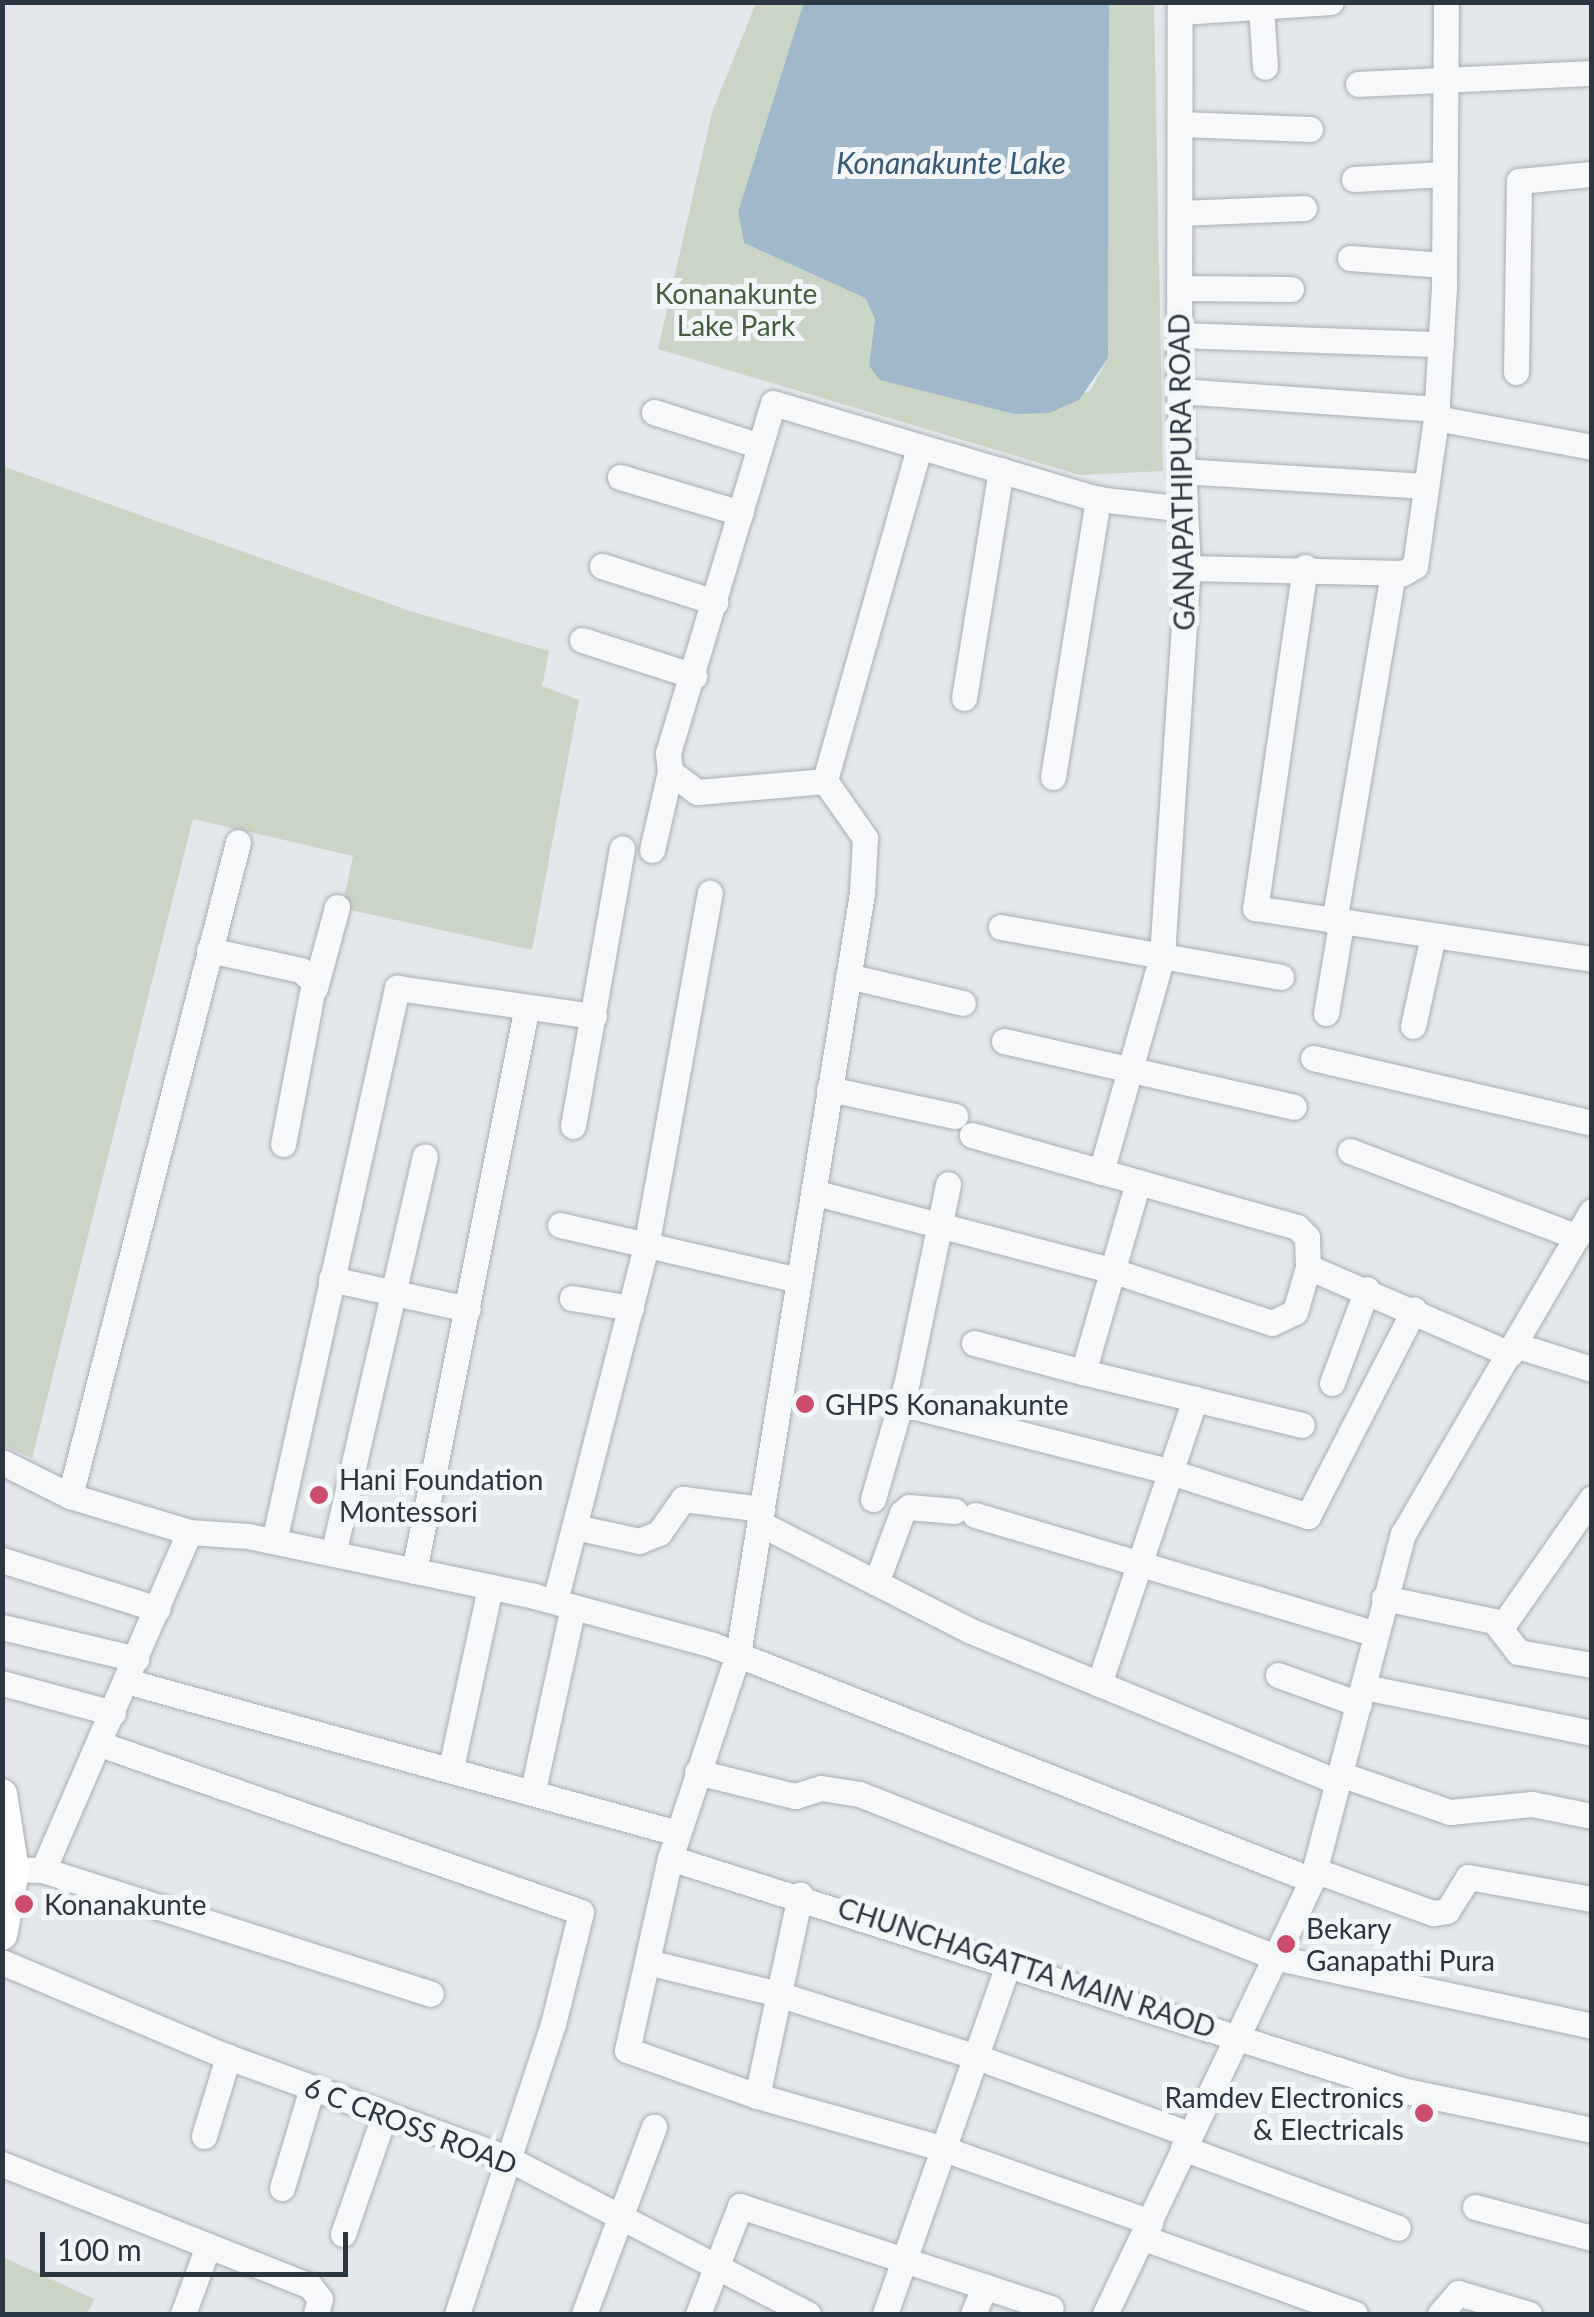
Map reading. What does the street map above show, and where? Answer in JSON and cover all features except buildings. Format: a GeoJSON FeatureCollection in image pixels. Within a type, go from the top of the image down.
{"type":"FeatureCollection","features":[{"type":"Feature","properties":{"kind":"main road"},"geometry":{"type":"LineString","coordinates":[[2,1794],[14,1874],[2,1936]]}},
{"type":"Feature","properties":{"kind":"street"},"geometry":{"type":"LineString","coordinates":[[1180,7],[1330,2]]}},
{"type":"Feature","properties":{"kind":"street"},"geometry":{"type":"LineString","coordinates":[[1188,568],[1305,567],[1392,573],[1415,566],[1437,413],[1441,344],[1446,2]]}},
{"type":"Feature","properties":{"kind":"street","name":"GANAPATHIPURA ROAD"},"geometry":{"type":"LineString","coordinates":[[1101,1172],[1134,1071],[1162,956],[1188,568],[1179,391],[1180,7]]}},
{"type":"Feature","properties":{"kind":"street"},"geometry":{"type":"LineString","coordinates":[[1261,7],[1265,67]]}},
{"type":"Feature","properties":{"kind":"street"},"geometry":{"type":"LineString","coordinates":[[1358,84],[1592,73]]}},
{"type":"Feature","properties":{"kind":"street"},"geometry":{"type":"LineString","coordinates":[[1180,124],[1310,129]]}},
{"type":"Feature","properties":{"kind":"street"},"geometry":{"type":"LineString","coordinates":[[1354,179],[1446,174]]}},
{"type":"Feature","properties":{"kind":"street"},"geometry":{"type":"LineString","coordinates":[[1516,372],[1519,181],[1592,174]]}},
{"type":"Feature","properties":{"kind":"street"},"geometry":{"type":"LineString","coordinates":[[1180,213],[1304,208]]}},
{"type":"Feature","properties":{"kind":"street"},"geometry":{"type":"LineString","coordinates":[[1350,258],[1444,265]]}},
{"type":"Feature","properties":{"kind":"street"},"geometry":{"type":"LineString","coordinates":[[1180,288],[1291,289]]}},
{"type":"Feature","properties":{"kind":"street"},"geometry":{"type":"LineString","coordinates":[[1180,335],[1441,344]]}},
{"type":"Feature","properties":{"kind":"street"},"geometry":{"type":"LineString","coordinates":[[1179,391],[1437,413],[1592,447]]}},
{"type":"Feature","properties":{"kind":"street"},"geometry":{"type":"LineString","coordinates":[[652,850],[670,772],[668,752],[776,402],[1098,499],[1184,508]]}},
{"type":"Feature","properties":{"kind":"street"},"geometry":{"type":"LineString","coordinates":[[654,412],[760,446]]}},
{"type":"Feature","properties":{"kind":"street"},"geometry":{"type":"LineString","coordinates":[[825,782],[919,448]]}},
{"type":"Feature","properties":{"kind":"street"},"geometry":{"type":"LineString","coordinates":[[964,698],[1000,470]]}},
{"type":"Feature","properties":{"kind":"street"},"geometry":{"type":"LineString","coordinates":[[1181,471],[1426,486]]}},
{"type":"Feature","properties":{"kind":"street"},"geometry":{"type":"LineString","coordinates":[[620,477],[741,513]]}},
{"type":"Feature","properties":{"kind":"street"},"geometry":{"type":"LineString","coordinates":[[1053,777],[1098,499]]}},
{"type":"Feature","properties":{"kind":"street"},"geometry":{"type":"LineString","coordinates":[[602,566],[715,602]]}},
{"type":"Feature","properties":{"kind":"street"},"geometry":{"type":"LineString","coordinates":[[1305,567],[1251,902],[1261,914],[1592,960]]}},
{"type":"Feature","properties":{"kind":"street"},"geometry":{"type":"LineString","coordinates":[[1326,1014],[1392,573]]}},
{"type":"Feature","properties":{"kind":"street"},"geometry":{"type":"LineString","coordinates":[[582,640],[694,676]]}},
{"type":"Feature","properties":{"kind":"street"},"geometry":{"type":"LineString","coordinates":[[670,772],[697,792],[825,782]]}},
{"type":"Feature","properties":{"kind":"street"},"geometry":{"type":"LineString","coordinates":[[825,782],[865,838],[848,976],[738,1654],[670,1858],[626,2050],[757,2096],[944,2148],[1356,2314]]}},
{"type":"Feature","properties":{"kind":"street"},"geometry":{"type":"LineString","coordinates":[[70,1496],[238,842]]}},
{"type":"Feature","properties":{"kind":"street"},"geometry":{"type":"LineString","coordinates":[[573,1126],[622,848]]}},
{"type":"Feature","properties":{"kind":"street"},"geometry":{"type":"LineString","coordinates":[[534,1790],[575,1527],[646,1248],[710,893]]}},
{"type":"Feature","properties":{"kind":"street"},"geometry":{"type":"LineString","coordinates":[[284,1144],[314,988],[338,907]]}},
{"type":"Feature","properties":{"kind":"street"},"geometry":{"type":"LineString","coordinates":[[1001,927],[1280,977]]}},
{"type":"Feature","properties":{"kind":"street"},"geometry":{"type":"LineString","coordinates":[[1413,1026],[1432,936]]}},
{"type":"Feature","properties":{"kind":"street"},"geometry":{"type":"LineString","coordinates":[[210,950],[301,970],[314,988]]}},
{"type":"Feature","properties":{"kind":"street"},"geometry":{"type":"LineString","coordinates":[[848,976],[963,1003]]}},
{"type":"Feature","properties":{"kind":"street"},"geometry":{"type":"LineString","coordinates":[[274,1541],[397,988],[526,1011],[594,1016]]}},
{"type":"Feature","properties":{"kind":"street"},"geometry":{"type":"LineString","coordinates":[[414,1571],[526,1011]]}},
{"type":"Feature","properties":{"kind":"street"},"geometry":{"type":"LineString","coordinates":[[1004,1041],[1294,1108]]}},
{"type":"Feature","properties":{"kind":"street"},"geometry":{"type":"LineString","coordinates":[[1314,1058],[1592,1124]]}},
{"type":"Feature","properties":{"kind":"street"},"geometry":{"type":"LineString","coordinates":[[813,1192],[1114,1271],[1282,1323],[1295,1312],[1308,1267],[1306,1237],[1297,1227],[1101,1172],[964,1126],[829,1090]]}},
{"type":"Feature","properties":{"kind":"street"},"geometry":{"type":"LineString","coordinates":[[1105,2314],[1278,1958],[1313,1875],[1403,1534],[1587,1222],[1350,1150]]}},
{"type":"Feature","properties":{"kind":"street"},"geometry":{"type":"LineString","coordinates":[[334,1554],[425,1158]]}},
{"type":"Feature","properties":{"kind":"street"},"geometry":{"type":"LineString","coordinates":[[1083,1372],[1138,1182]]}},
{"type":"Feature","properties":{"kind":"street"},"geometry":{"type":"LineString","coordinates":[[873,1499],[942,1226],[948,1184]]}},
{"type":"Feature","properties":{"kind":"street"},"geometry":{"type":"LineString","coordinates":[[560,1225],[646,1248],[799,1280]]}},
{"type":"Feature","properties":{"kind":"street"},"geometry":{"type":"LineString","coordinates":[[1308,1267],[1513,1350],[1592,1369]]}},
{"type":"Feature","properties":{"kind":"street"},"geometry":{"type":"LineString","coordinates":[[331,1280],[468,1309]]}},
{"type":"Feature","properties":{"kind":"street"},"geometry":{"type":"LineString","coordinates":[[1332,1382],[1367,1289]]}},
{"type":"Feature","properties":{"kind":"street"},"geometry":{"type":"LineString","coordinates":[[572,1298],[631,1308]]}},
{"type":"Feature","properties":{"kind":"street"},"geometry":{"type":"LineString","coordinates":[[899,1403],[1171,1472],[1314,1514],[1414,1310]]}},
{"type":"Feature","properties":{"kind":"street"},"geometry":{"type":"LineString","coordinates":[[974,1343],[1302,1425]]}},
{"type":"Feature","properties":{"kind":"street"},"geometry":{"type":"LineString","coordinates":[[1099,1684],[1145,1563],[1195,1399]]}},
{"type":"Feature","properties":{"kind":"street"},"geometry":{"type":"LineString","coordinates":[[2,1462],[70,1496],[189,1532],[274,1541],[490,1587],[738,1654],[1313,1875],[1433,1913],[1447,1911],[1468,1877],[1592,1899]]}},
{"type":"Feature","properties":{"kind":"street"},"geometry":{"type":"LineString","coordinates":[[1503,1625],[1592,1498]]}},
{"type":"Feature","properties":{"kind":"street"},"geometry":{"type":"LineString","coordinates":[[575,1527],[639,1540],[659,1533],[683,1499],[761,1516],[876,1583],[1099,1684],[1339,1778],[1450,1812],[1532,1804],[1592,1816]]}},
{"type":"Feature","properties":{"kind":"street"},"geometry":{"type":"LineString","coordinates":[[876,1583],[902,1513],[909,1507],[965,1513],[1374,1633]]}},
{"type":"Feature","properties":{"kind":"street"},"geometry":{"type":"LineString","coordinates":[[189,1532],[100,1744],[14,1874],[431,1994]]}},
{"type":"Feature","properties":{"kind":"street"},"geometry":{"type":"LineString","coordinates":[[2,1560],[157,1609]]}},
{"type":"Feature","properties":{"kind":"street"},"geometry":{"type":"LineString","coordinates":[[451,1768],[490,1587]]}},
{"type":"Feature","properties":{"kind":"street"},"geometry":{"type":"LineString","coordinates":[[1384,1598],[1503,1625],[1518,1652],[1592,1665]]}},
{"type":"Feature","properties":{"kind":"street"},"geometry":{"type":"LineString","coordinates":[[2,1627],[451,1768],[678,1832]]}},
{"type":"Feature","properties":{"kind":"street"},"geometry":{"type":"LineString","coordinates":[[1278,1675],[1361,1696],[1592,1733]]}},
{"type":"Feature","properties":{"kind":"street"},"geometry":{"type":"LineString","coordinates":[[2,1683],[113,1713]]}},
{"type":"Feature","properties":{"kind":"street"},"geometry":{"type":"LineString","coordinates":[[100,1744],[576,1906],[582,1927],[457,2314]]}},
{"type":"Feature","properties":{"kind":"street"},"geometry":{"type":"LineString","coordinates":[[697,1772],[794,1796],[821,1788],[859,1794],[1278,1958],[1592,2026]]}},
{"type":"Feature","properties":{"kind":"street","name":"CHUNCHAGATTA MAIN RAOD"},"geometry":{"type":"LineString","coordinates":[[670,1858],[800,1895],[1007,1967],[1238,2034],[1402,2090],[1592,2130]]}},
{"type":"Feature","properties":{"kind":"street"},"geometry":{"type":"LineString","coordinates":[[757,2096],[800,1895]]}},
{"type":"Feature","properties":{"kind":"street","name":"6 C CROSS ROAD"},"geometry":{"type":"LineString","coordinates":[[2,1962],[228,2057],[508,2158],[808,2314]]}},
{"type":"Feature","properties":{"kind":"street"},"geometry":{"type":"LineString","coordinates":[[647,1962],[778,1994],[977,2057],[1398,2228]]}},
{"type":"Feature","properties":{"kind":"street"},"geometry":{"type":"LineString","coordinates":[[885,2314],[1007,1967]]}},
{"type":"Feature","properties":{"kind":"street"},"geometry":{"type":"LineString","coordinates":[[204,2136],[228,2057]]}},
{"type":"Feature","properties":{"kind":"street"},"geometry":{"type":"LineString","coordinates":[[282,2188],[312,2088]]}},
{"type":"Feature","properties":{"kind":"street"},"geometry":{"type":"LineString","coordinates":[[343,2234],[385,2114]]}},
{"type":"Feature","properties":{"kind":"street"},"geometry":{"type":"LineString","coordinates":[[584,2314],[654,2127]]}},
{"type":"Feature","properties":{"kind":"street"},"geometry":{"type":"LineString","coordinates":[[2,2164],[310,2286],[320,2300],[316,2314]]}},
{"type":"Feature","properties":{"kind":"street"},"geometry":{"type":"LineString","coordinates":[[698,2314],[740,2206],[1051,2308]]}},
{"type":"Feature","properties":{"kind":"street"},"geometry":{"type":"LineString","coordinates":[[1476,2208],[1592,2238]]}},
{"type":"Feature","properties":{"kind":"street"},"geometry":{"type":"LineString","coordinates":[[182,2314],[208,2246]]}},
{"type":"Feature","properties":{"kind":"street"},"geometry":{"type":"LineString","coordinates":[[973,2314],[985,2286]]}},
{"type":"Feature","properties":{"kind":"street"},"geometry":{"type":"LineString","coordinates":[[1440,2314],[1458,2293],[1528,2314]]}},
{"type":"Feature","properties":{"kind":"green space","name":"Konanakunte Lake Park"},"geometry":{"type":"Polygon","coordinates":[[[756,3],[804,3],[738,212],[744,243],[865,298],[875,319],[869,366],[1014,414],[1090,391],[1108,358],[1109,3],[1154,3],[1163,471],[1080,475],[658,349],[712,112],[756,3]]]}},
{"type":"Feature","properties":{"kind":"green space"},"geometry":{"type":"Polygon","coordinates":[[[2,466],[410,611],[549,651],[542,686],[579,700],[532,950],[342,908],[353,856],[193,819],[32,1458],[2,1445],[2,466]]]}},
{"type":"Feature","properties":{"kind":"green space"},"geometry":{"type":"Polygon","coordinates":[[[3,2257],[94,2299],[87,2314],[3,2314],[3,2257]]]}},
{"type":"Feature","properties":{"kind":"water","name":"Konanakunte Lake"},"geometry":{"type":"Polygon","coordinates":[[[804,2],[1109,3],[1108,358],[1079,400],[1049,413],[1014,414],[880,380],[869,366],[875,319],[865,298],[744,243],[738,212],[804,2]]]}},
{"type":"Feature","properties":{"kind":"place","name":"GHPS Konanakunte"},"geometry":{"type":"Point","coordinates":[805,1404]}},
{"type":"Feature","properties":{"kind":"place","name":"Hani Foundation Montessori"},"geometry":{"type":"Point","coordinates":[319,1495]}},
{"type":"Feature","properties":{"kind":"place","name":"Konanakunte"},"geometry":{"type":"Point","coordinates":[24,1904]}},
{"type":"Feature","properties":{"kind":"place","name":"Bekary Ganapathi Pura"},"geometry":{"type":"Point","coordinates":[1286,1944]}},
{"type":"Feature","properties":{"kind":"place","name":"Ramdev Electronics & Electricals"},"geometry":{"type":"Point","coordinates":[1424,2113]}}]}
